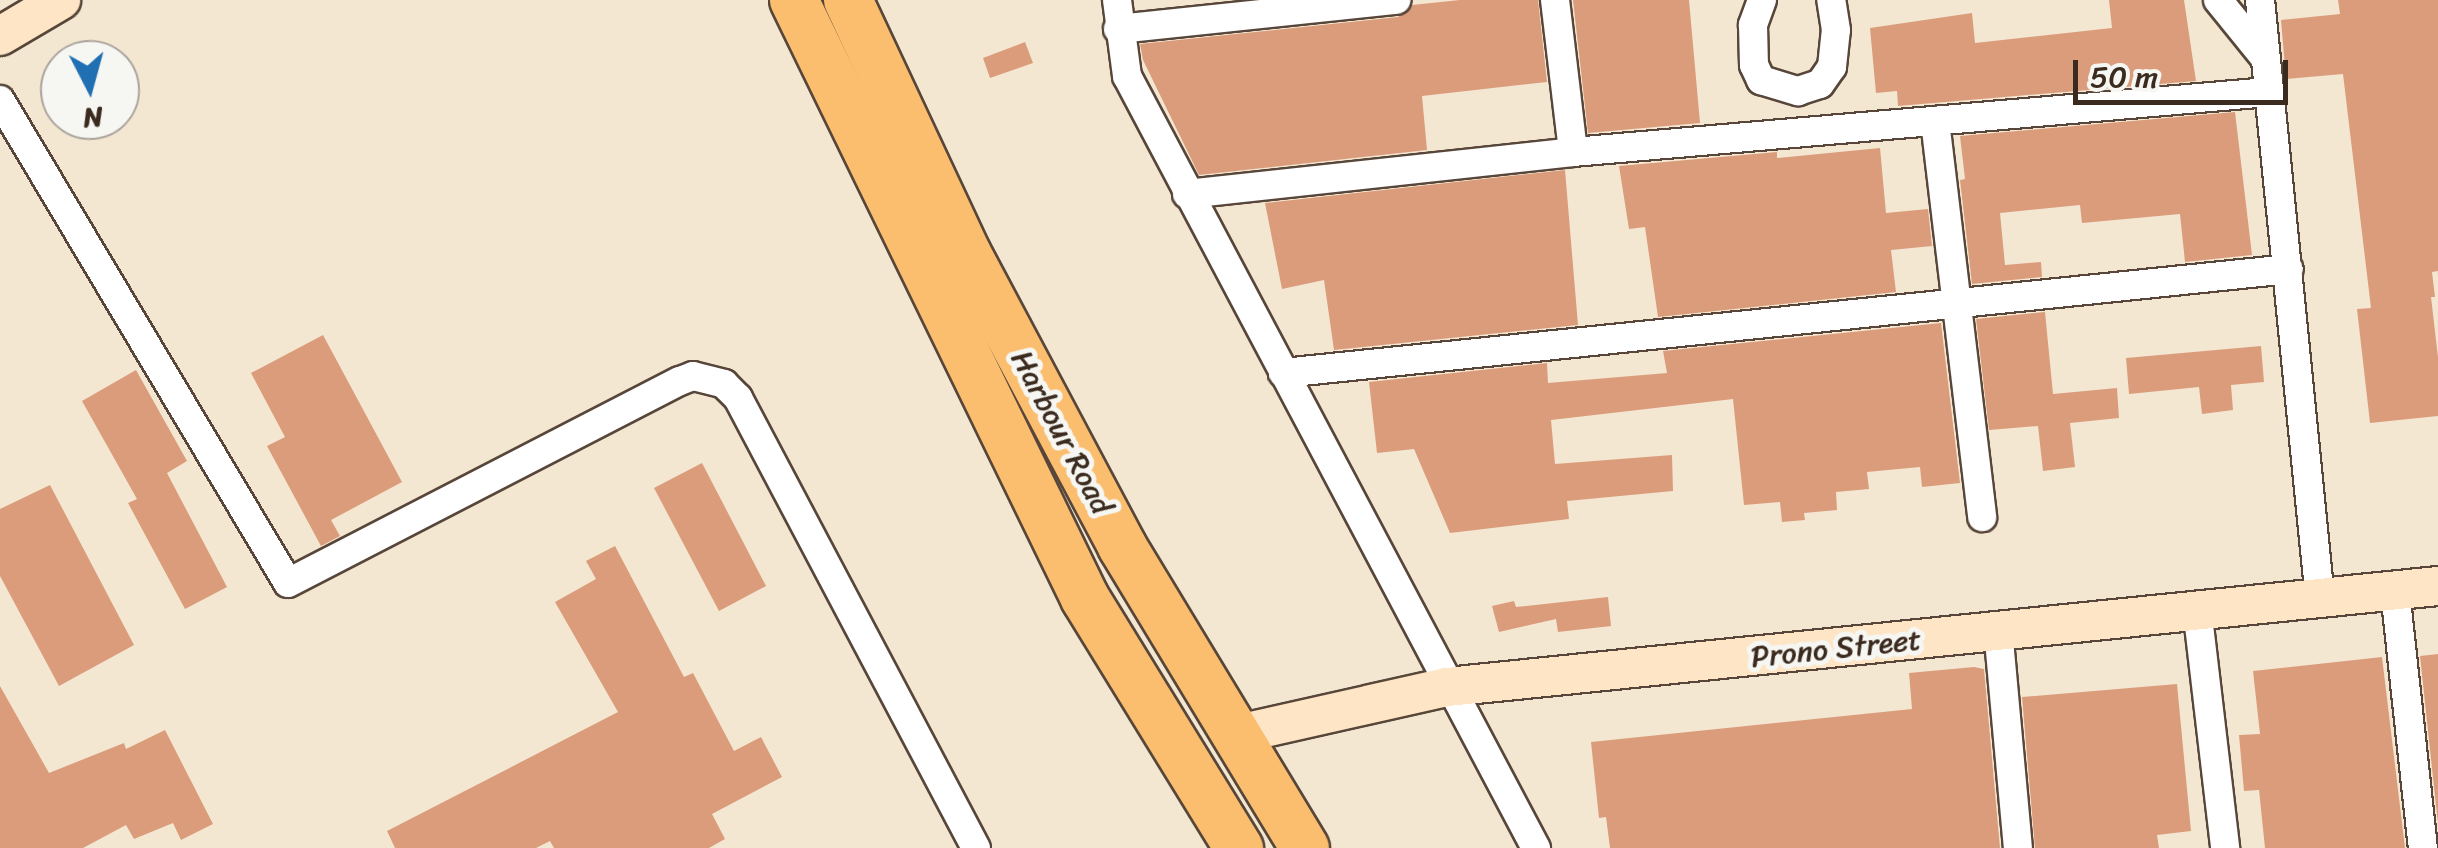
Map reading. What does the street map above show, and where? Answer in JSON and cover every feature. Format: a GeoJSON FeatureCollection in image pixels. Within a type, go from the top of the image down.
{"type":"FeatureCollection","features":[{"type":"Feature","properties":{"kind":"highway","name":"Harbour Road"},"geometry":{"type":"LineString","coordinates":[[794,0],[1085,598],[1239,848]]}},
{"type":"Feature","properties":{"kind":"highway","name":"Harbour Road"},"geometry":{"type":"LineString","coordinates":[[848,0],[967,254],[1122,546],[1304,848]]}},
{"type":"Feature","properties":{"kind":"street"},"geometry":{"type":"LineString","coordinates":[[0,36],[61,0]]}},
{"type":"Feature","properties":{"kind":"street"},"geometry":{"type":"LineString","coordinates":[[1117,0],[1118,29],[1128,76],[1447,687],[1536,848]]}},
{"type":"Feature","properties":{"kind":"street"},"geometry":{"type":"LineString","coordinates":[[1118,29],[1396,0]]}},
{"type":"Feature","properties":{"kind":"street"},"geometry":{"type":"LineString","coordinates":[[1555,0],[1573,152]]}},
{"type":"Feature","properties":{"kind":"street"},"geometry":{"type":"LineString","coordinates":[[1762,0],[1753,25],[1754,65],[1761,80],[1798,91],[1820,84],[1832,66],[1836,30],[1832,0]]}},
{"type":"Feature","properties":{"kind":"street"},"geometry":{"type":"LineString","coordinates":[[2218,0],[2264,58]]}},
{"type":"Feature","properties":{"kind":"street"},"geometry":{"type":"LineString","coordinates":[[2260,0],[2320,600]]}},
{"type":"Feature","properties":{"kind":"street"},"geometry":{"type":"LineString","coordinates":[[1187,194],[1573,152],[2268,92]]}},
{"type":"Feature","properties":{"kind":"street"},"geometry":{"type":"LineString","coordinates":[[0,100],[288,583],[693,376],[724,384],[738,398],[976,848]]}},
{"type":"Feature","properties":{"kind":"street"},"geometry":{"type":"LineString","coordinates":[[1935,121],[1982,517]]}},
{"type":"Feature","properties":{"kind":"street"},"geometry":{"type":"LineString","coordinates":[[1284,372],[2289,269]]}},
{"type":"Feature","properties":{"kind":"street","name":"Prono Street"},"geometry":{"type":"LineString","coordinates":[[1238,734],[1447,687],[2438,586]]}},
{"type":"Feature","properties":{"kind":"street"},"geometry":{"type":"LineString","coordinates":[[2395,592],[2422,848]]}},
{"type":"Feature","properties":{"kind":"street"},"geometry":{"type":"LineString","coordinates":[[2198,608],[2217,847]]}},
{"type":"Feature","properties":{"kind":"street"},"geometry":{"type":"LineString","coordinates":[[1998,629],[2018,848]]}},
{"type":"Feature","properties":{"kind":"building"},"geometry":{"type":"Polygon","coordinates":[[[1460,0],[1538,0],[1547,82],[1422,96],[1427,150],[1199,175],[1143,60],[1140,44],[1398,17],[1412,5],[1460,0]]]}},
{"type":"Feature","properties":{"kind":"building"},"geometry":{"type":"Polygon","coordinates":[[[1573,0],[1689,0],[1700,123],[1588,133],[1573,0]]]}},
{"type":"Feature","properties":{"kind":"building"},"geometry":{"type":"Polygon","coordinates":[[[2109,0],[2184,0],[2196,81],[1898,106],[1897,91],[1876,93],[1870,28],[1972,13],[1975,43],[2112,28],[2109,0]]]}},
{"type":"Feature","properties":{"kind":"building"},"geometry":{"type":"Polygon","coordinates":[[[2338,0],[2438,0],[2438,271],[2432,272],[2435,297],[2431,297],[2438,357],[2438,416],[2370,423],[2357,309],[2371,308],[2343,74],[2286,79],[2281,20],[2340,14],[2338,0]]]}},
{"type":"Feature","properties":{"kind":"building"},"geometry":{"type":"Polygon","coordinates":[[[1025,42],[1033,63],[990,78],[983,58],[1025,42]]]}},
{"type":"Feature","properties":{"kind":"building"},"geometry":{"type":"Polygon","coordinates":[[[2235,112],[2252,255],[2185,262],[2180,214],[2082,223],[2080,205],[2000,213],[2005,265],[2041,262],[2042,277],[1972,284],[1960,180],[1965,179],[1960,136],[2235,112]]]}},
{"type":"Feature","properties":{"kind":"building"},"geometry":{"type":"Polygon","coordinates":[[[1880,148],[1886,213],[1928,209],[1932,246],[1891,250],[1896,292],[1658,317],[1645,227],[1629,229],[1619,166],[1777,152],[1777,158],[1880,148]]]}},
{"type":"Feature","properties":{"kind":"building"},"geometry":{"type":"Polygon","coordinates":[[[1565,170],[1578,325],[1334,350],[1324,280],[1282,289],[1265,203],[1565,170]]]}},
{"type":"Feature","properties":{"kind":"building"},"geometry":{"type":"Polygon","coordinates":[[[2045,312],[2053,394],[2117,388],[2119,418],[2070,423],[2075,467],[2043,471],[2038,426],[1989,430],[1976,319],[2045,312]]]}},
{"type":"Feature","properties":{"kind":"building"},"geometry":{"type":"Polygon","coordinates":[[[1941,323],[1960,483],[1922,487],[1920,467],[1867,472],[1869,489],[1836,492],[1837,510],[1804,513],[1805,520],[1782,522],[1780,502],[1744,505],[1733,399],[1551,420],[1555,464],[1672,455],[1673,491],[1567,501],[1569,519],[1450,533],[1414,449],[1377,453],[1369,382],[1547,363],[1548,383],[1667,373],[1663,351],[1941,323]]]}},
{"type":"Feature","properties":{"kind":"building"},"geometry":{"type":"Polygon","coordinates":[[[323,335],[402,482],[331,520],[340,536],[321,546],[267,446],[285,437],[251,373],[323,335]]]}},
{"type":"Feature","properties":{"kind":"building"},"geometry":{"type":"Polygon","coordinates":[[[2261,346],[2264,382],[2231,385],[2233,410],[2202,414],[2199,387],[2129,394],[2126,358],[2261,346]]]}},
{"type":"Feature","properties":{"kind":"building"},"geometry":{"type":"Polygon","coordinates":[[[136,370],[187,461],[167,473],[227,587],[185,609],[128,503],[137,499],[82,401],[136,370]]]}},
{"type":"Feature","properties":{"kind":"building"},"geometry":{"type":"Polygon","coordinates":[[[702,463],[766,586],[719,611],[654,488],[702,463]]]}},
{"type":"Feature","properties":{"kind":"building"},"geometry":{"type":"Polygon","coordinates":[[[50,485],[134,645],[59,686],[0,576],[0,509],[50,485]]]}},
{"type":"Feature","properties":{"kind":"building"},"geometry":{"type":"Polygon","coordinates":[[[615,546],[684,677],[693,673],[734,751],[761,737],[782,777],[712,814],[725,839],[709,848],[554,848],[550,841],[536,848],[395,848],[387,831],[618,712],[555,602],[596,579],[586,561],[615,546]]]}},
{"type":"Feature","properties":{"kind":"building"},"geometry":{"type":"Polygon","coordinates":[[[1608,597],[1611,626],[1558,632],[1556,619],[1499,632],[1492,606],[1514,601],[1516,607],[1608,597]]]}},
{"type":"Feature","properties":{"kind":"building"},"geometry":{"type":"Polygon","coordinates":[[[2438,654],[2438,824],[2420,656],[2438,654]]]}},
{"type":"Feature","properties":{"kind":"building"},"geometry":{"type":"Polygon","coordinates":[[[2382,657],[2405,848],[2265,848],[2259,790],[2244,791],[2239,735],[2260,734],[2253,671],[2382,657]]]}},
{"type":"Feature","properties":{"kind":"building"},"geometry":{"type":"Polygon","coordinates":[[[1984,669],[2000,848],[1610,848],[1606,817],[1599,818],[1591,742],[1912,709],[1909,673],[1984,669]]]}},
{"type":"Feature","properties":{"kind":"building"},"geometry":{"type":"Polygon","coordinates":[[[2177,684],[2191,831],[2157,835],[2159,848],[2035,848],[2022,697],[2177,684]]]}},
{"type":"Feature","properties":{"kind":"building"},"geometry":{"type":"Polygon","coordinates":[[[0,686],[49,773],[124,743],[126,749],[165,730],[213,824],[181,840],[173,823],[134,839],[126,825],[83,848],[0,848],[0,686]]]}}]}
